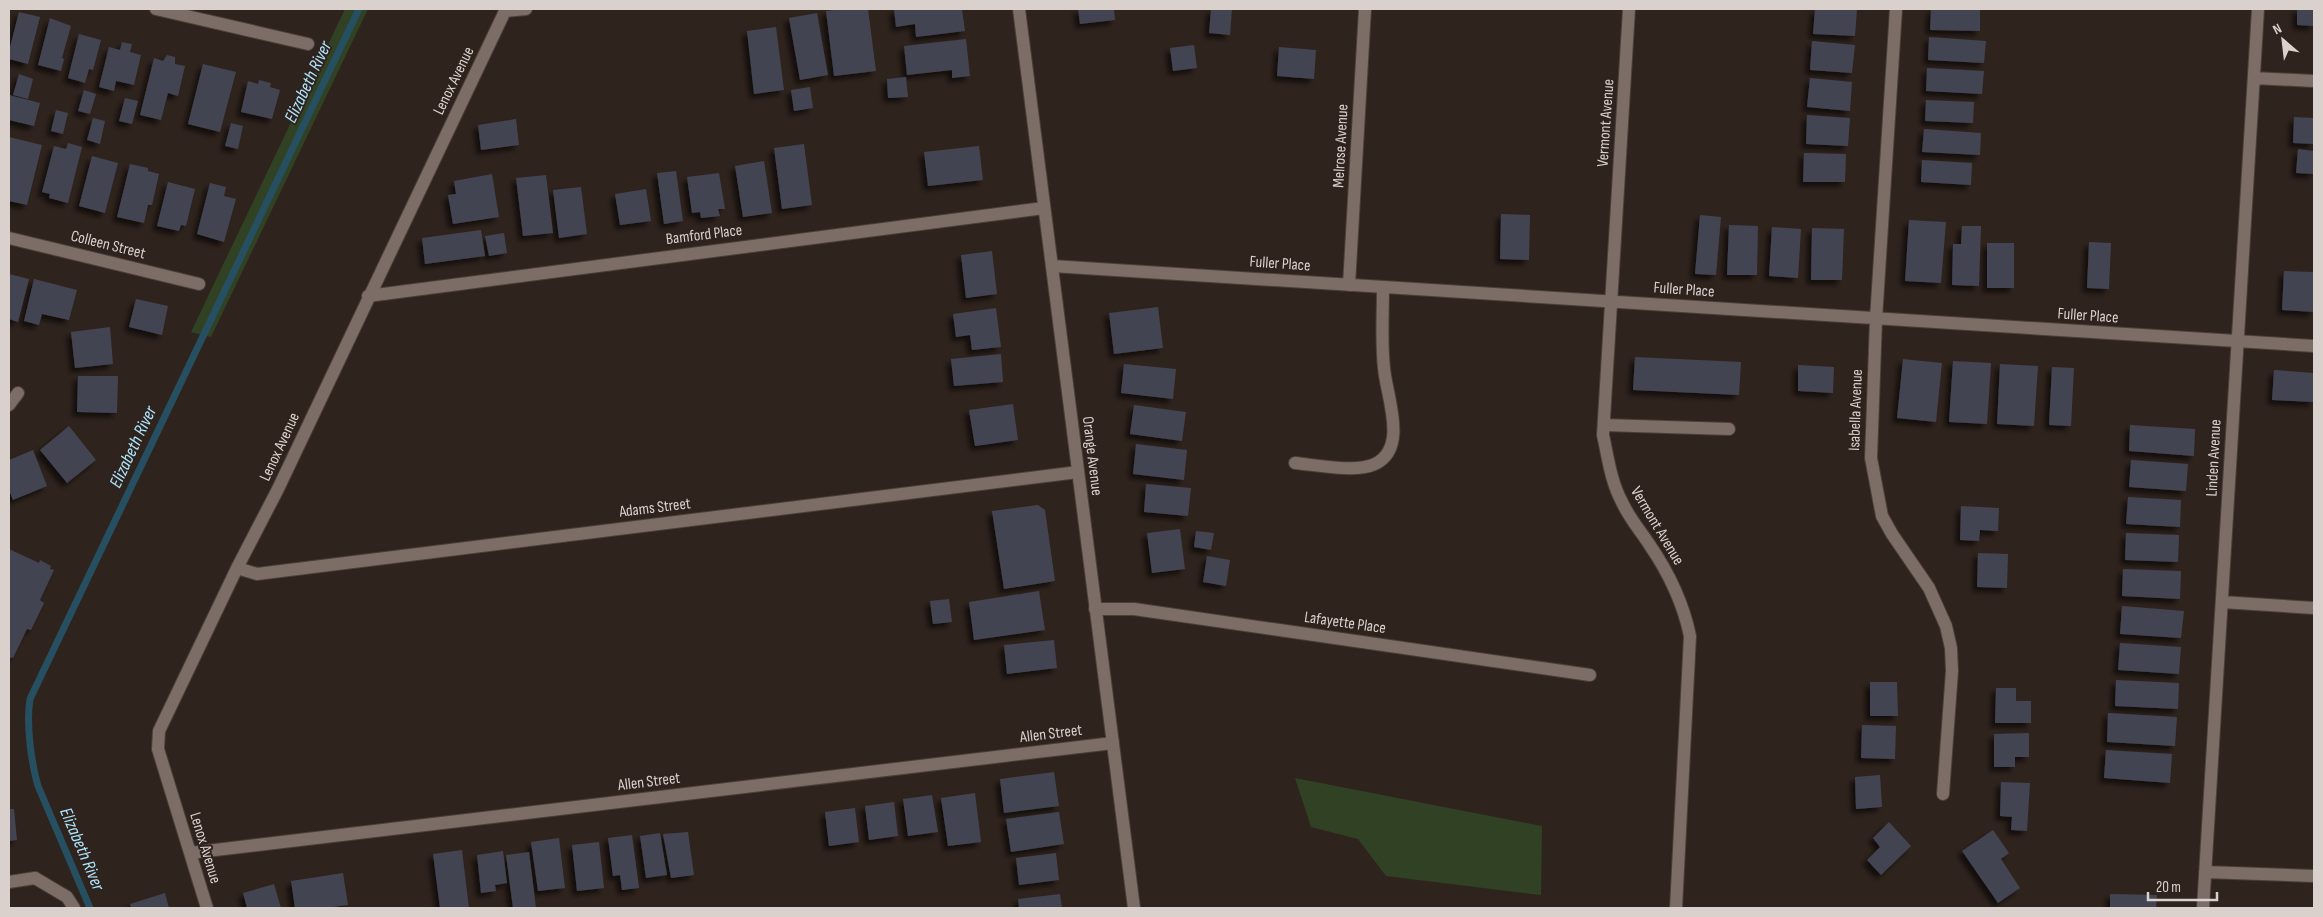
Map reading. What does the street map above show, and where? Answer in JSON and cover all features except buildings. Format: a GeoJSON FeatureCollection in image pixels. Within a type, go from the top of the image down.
{"type":"FeatureCollection","features":[{"type":"Feature","properties":{"kind":"street"},"geometry":{"type":"LineString","coordinates":[[156,9],[308,44]]}},
{"type":"Feature","properties":{"kind":"street"},"geometry":{"type":"LineString","coordinates":[[506,10],[526,9]]}},
{"type":"Feature","properties":{"kind":"street","name":"Orange Avenue"},"geometry":{"type":"LineString","coordinates":[[1019,9],[1134,908]]}},
{"type":"Feature","properties":{"kind":"street","name":"Melrose Avenue"},"geometry":{"type":"LineString","coordinates":[[1349,285],[1365,9]]}},
{"type":"Feature","properties":{"kind":"street","name":"Vermont Avenue"},"geometry":{"type":"LineString","coordinates":[[1629,9],[1603,435],[1612,476],[1621,501],[1664,566],[1685,612],[1690,636],[1676,908]]}},
{"type":"Feature","properties":{"kind":"street","name":"Isabella Avenue"},"geometry":{"type":"LineString","coordinates":[[1896,9],[1876,319],[1870,429],[1871,458],[1882,516],[1929,588],[1939,608],[1951,648],[1952,671],[1944,794]]}},
{"type":"Feature","properties":{"kind":"street","name":"Linden Avenue"},"geometry":{"type":"LineString","coordinates":[[2203,908],[2258,9]]}},
{"type":"Feature","properties":{"kind":"street","name":"Lenox Avenue"},"geometry":{"type":"LineString","coordinates":[[207,908],[158,749],[159,731],[237,568],[278,489],[368,296],[506,10]]}},
{"type":"Feature","properties":{"kind":"street"},"geometry":{"type":"LineString","coordinates":[[2254,78],[2314,81]]}},
{"type":"Feature","properties":{"kind":"street","name":"Bamford Place"},"geometry":{"type":"LineString","coordinates":[[368,296],[1044,208]]}},
{"type":"Feature","properties":{"kind":"street","name":"Colleen Street"},"geometry":{"type":"LineString","coordinates":[[9,238],[198,284]]}},
{"type":"Feature","properties":{"kind":"street","name":"Fuller Place"},"geometry":{"type":"LineString","coordinates":[[1052,266],[2314,346]]}},
{"type":"Feature","properties":{"kind":"street"},"geometry":{"type":"LineString","coordinates":[[1295,463],[1363,469],[1383,460],[1389,452],[1393,416],[1384,368],[1383,287]]}},
{"type":"Feature","properties":{"kind":"street"},"geometry":{"type":"LineString","coordinates":[[9,405],[18,393]]}},
{"type":"Feature","properties":{"kind":"street"},"geometry":{"type":"LineString","coordinates":[[1604,425],[1729,429]]}},
{"type":"Feature","properties":{"kind":"street","name":"Adams Street"},"geometry":{"type":"LineString","coordinates":[[237,568],[257,574],[1078,472]]}},
{"type":"Feature","properties":{"kind":"street"},"geometry":{"type":"LineString","coordinates":[[2222,602],[2314,608]]}},
{"type":"Feature","properties":{"kind":"street","name":"Lafayette Place"},"geometry":{"type":"LineString","coordinates":[[1096,609],[1134,609],[1590,675]]}},
{"type":"Feature","properties":{"kind":"street","name":"Allen Street"},"geometry":{"type":"LineString","coordinates":[[190,853],[1112,743]]}},
{"type":"Feature","properties":{"kind":"street"},"geometry":{"type":"LineString","coordinates":[[2205,872],[2314,876]]}},
{"type":"Feature","properties":{"kind":"street"},"geometry":{"type":"LineString","coordinates":[[9,882],[35,878],[67,898],[74,908]]}},
{"type":"Feature","properties":{"kind":"green space"},"geometry":{"type":"Polygon","coordinates":[[[345,9],[368,9],[211,337],[191,332],[345,9]]]}},
{"type":"Feature","properties":{"kind":"green space"},"geometry":{"type":"Polygon","coordinates":[[[1295,778],[1542,826],[1541,895],[1386,876],[1358,839],[1311,827],[1295,778]]]}},
{"type":"Feature","properties":{"kind":"waterway","name":"Elizabeth River"},"geometry":{"type":"LineString","coordinates":[[90,908],[38,786],[30,742],[30,699],[359,9]]}}]}
